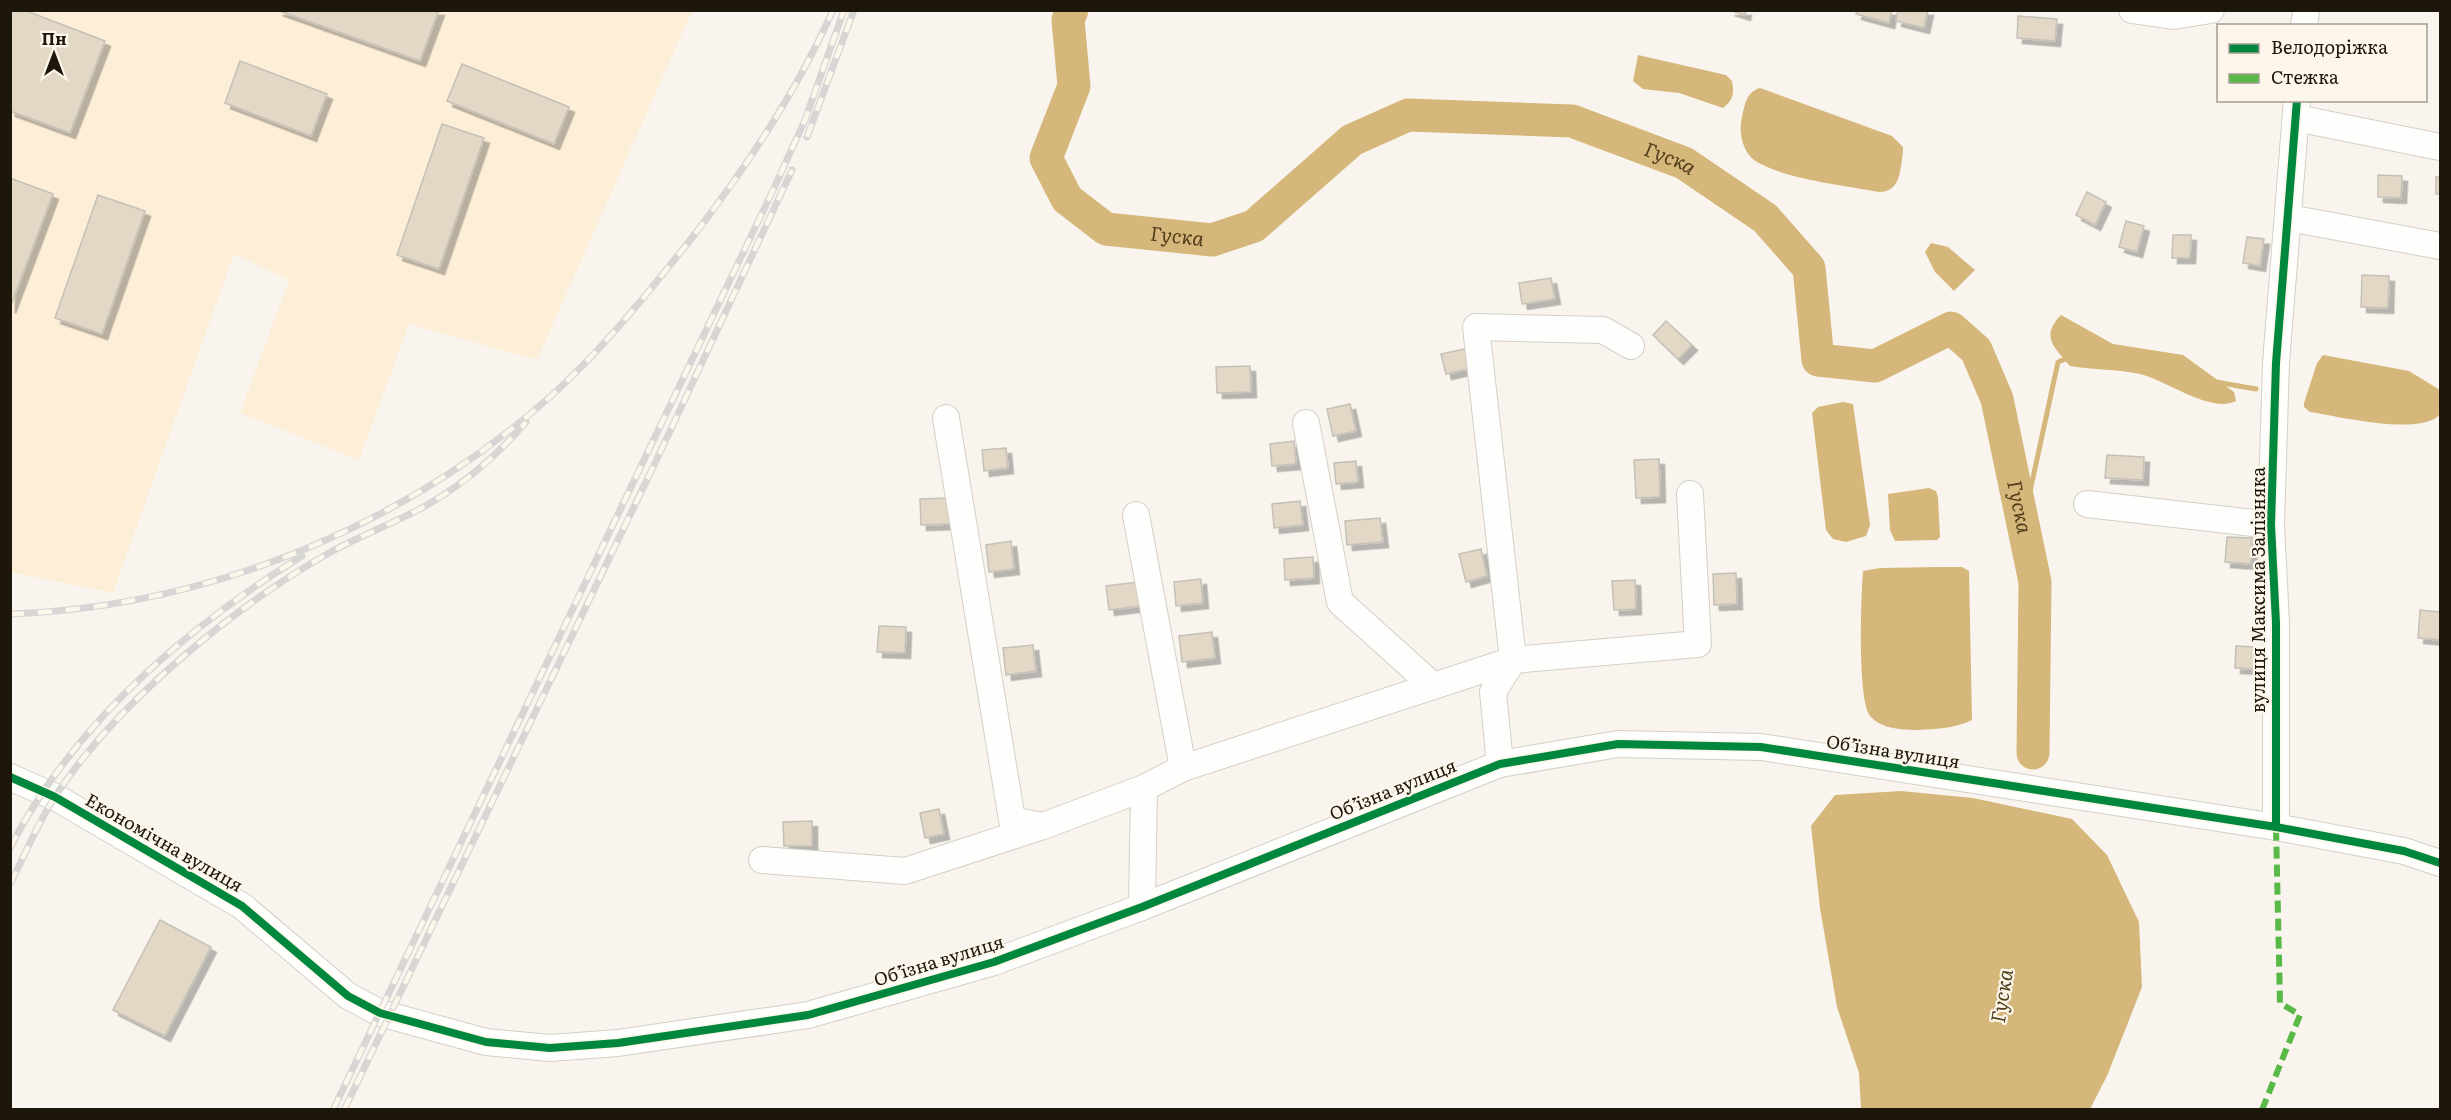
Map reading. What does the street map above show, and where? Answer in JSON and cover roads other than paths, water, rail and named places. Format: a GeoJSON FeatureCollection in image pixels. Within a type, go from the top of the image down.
{"type":"FeatureCollection","features":[{"type":"Feature","properties":{"kind":"street"},"geometry":{"type":"LineString","coordinates":[[2132,10],[2186,16],[2211,10]]}},
{"type":"Feature","properties":{"kind":"street"},"geometry":{"type":"LineString","coordinates":[[2296,110],[2440,147]]}},
{"type":"Feature","properties":{"kind":"street","name":"вулиця Максима Залізняка"},"geometry":{"type":"LineString","coordinates":[[2276,827],[2276,623],[2271,525],[2276,363],[2296,110]]}},
{"type":"Feature","properties":{"kind":"street"},"geometry":{"type":"LineString","coordinates":[[2289,219],[2440,246]]}},
{"type":"Feature","properties":{"kind":"street"},"geometry":{"type":"LineString","coordinates":[[1500,764],[1493,692],[1513,660],[1476,327],[1603,330],[1631,346]]}},
{"type":"Feature","properties":{"kind":"street"},"geometry":{"type":"LineString","coordinates":[[946,418],[1012,820],[1043,826]]}},
{"type":"Feature","properties":{"kind":"street"},"geometry":{"type":"LineString","coordinates":[[1306,423],[1340,602],[1433,686]]}},
{"type":"Feature","properties":{"kind":"street"},"geometry":{"type":"LineString","coordinates":[[762,860],[905,871],[1043,826],[1144,788],[1183,768],[1513,660],[1698,644],[1690,494]]}},
{"type":"Feature","properties":{"kind":"street"},"geometry":{"type":"LineString","coordinates":[[2087,504],[2271,525]]}},
{"type":"Feature","properties":{"kind":"street"},"geometry":{"type":"LineString","coordinates":[[1136,516],[1183,768]]}},
{"type":"Feature","properties":{"kind":"street","name":"Обʼїзна вулиця"},"geometry":{"type":"LineString","coordinates":[[380,1013],[486,1042],[550,1048],[618,1043],[808,1015],[994,962],[1142,907],[1500,764],[1618,744],[1761,747],[2276,827],[2404,851],[2440,862]]}},
{"type":"Feature","properties":{"kind":"street","name":"Економічна вулиця"},"geometry":{"type":"LineString","coordinates":[[10,777],[55,796],[242,906],[348,996],[380,1013]]}},
{"type":"Feature","properties":{"kind":"street"},"geometry":{"type":"LineString","coordinates":[[1142,907],[1144,788]]}},
{"type":"Feature","properties":{"kind":"water"},"geometry":{"type":"Polygon","coordinates":[[[1638,55],[1726,75],[1732,81],[1731,99],[1723,108],[1679,93],[1643,89],[1633,81],[1638,55]]]}},
{"type":"Feature","properties":{"kind":"water"},"geometry":{"type":"Polygon","coordinates":[[[1760,88],[1892,136],[1903,147],[1900,173],[1895,184],[1886,191],[1879,192],[1800,178],[1757,162],[1745,148],[1741,136],[1741,123],[1747,100],[1755,90],[1760,88]]]}},
{"type":"Feature","properties":{"kind":"water"},"geometry":{"type":"Polygon","coordinates":[[[1931,243],[1948,247],[1975,270],[1954,291],[1935,272],[1925,252],[1931,243]]]}},
{"type":"Feature","properties":{"kind":"water"},"geometry":{"type":"Polygon","coordinates":[[[2061,315],[2113,344],[2183,355],[2234,392],[2236,401],[2226,404],[2201,400],[2140,374],[2070,366],[2055,347],[2050,335],[2051,329],[2061,315]]]}},
{"type":"Feature","properties":{"kind":"water"},"geometry":{"type":"Polygon","coordinates":[[[2323,355],[2409,371],[2440,390],[2440,414],[2430,421],[2398,425],[2310,412],[2304,407],[2304,403],[2317,363],[2323,355]]]}},
{"type":"Feature","properties":{"kind":"water"},"geometry":{"type":"Polygon","coordinates":[[[1843,402],[1853,404],[1870,525],[1866,536],[1846,542],[1833,539],[1826,530],[1812,413],[1818,407],[1843,402]]]}},
{"type":"Feature","properties":{"kind":"water"},"geometry":{"type":"Polygon","coordinates":[[[1929,488],[1936,491],[1938,497],[1940,537],[1937,540],[1895,541],[1890,530],[1888,494],[1929,488]]]}},
{"type":"Feature","properties":{"kind":"water"},"geometry":{"type":"Polygon","coordinates":[[[1962,567],[1969,571],[1972,720],[1953,726],[1918,730],[1893,728],[1881,724],[1871,717],[1864,692],[1861,648],[1863,571],[1880,568],[1962,567]]]}},
{"type":"Feature","properties":{"kind":"water"},"geometry":{"type":"Polygon","coordinates":[[[1901,791],[1973,798],[2072,819],[2107,855],[2139,922],[2142,987],[2107,1076],[2090,1109],[1861,1109],[1859,1073],[1837,1007],[1820,908],[1811,826],[1835,795],[1901,791]]]}},
{"type":"Feature","properties":{"kind":"waterway","name":"Гуска"},"geometry":{"type":"LineString","coordinates":[[1072,10],[1068,20],[1074,86],[1046,158],[1067,199],[1106,229],[1212,240],[1254,226],[1352,140],[1408,115],[1572,121],[1684,163],[1765,218],[1809,268],[1818,360],[1875,366],[1951,328],[1976,350],[1997,399],[2035,582],[2033,753]]}},
{"type":"Feature","properties":{"kind":"waterway"},"geometry":{"type":"LineString","coordinates":[[2023,524],[2058,362],[2070,357]]}},
{"type":"Feature","properties":{"kind":"waterway"},"geometry":{"type":"LineString","coordinates":[[2216,382],[2256,389]]}},
{"type":"Feature","properties":{"kind":"railway"},"geometry":{"type":"LineString","coordinates":[[10,614],[84,608],[157,595],[229,576],[299,552],[367,521],[432,484],[493,443],[551,396],[588,360],[691,239],[769,129],[803,71],[833,10]]}},
{"type":"Feature","properties":{"kind":"railway"},"geometry":{"type":"LineString","coordinates":[[333,1110],[775,186],[805,120],[844,10]]}},
{"type":"Feature","properties":{"kind":"railway"},"geometry":{"type":"LineString","coordinates":[[807,137],[854,10]]}},
{"type":"Feature","properties":{"kind":"railway"},"geometry":{"type":"LineString","coordinates":[[344,1110],[656,461],[792,170]]}},
{"type":"Feature","properties":{"kind":"railway"},"geometry":{"type":"LineString","coordinates":[[10,884],[49,805],[81,760],[144,692],[179,660],[254,601],[292,575],[329,553],[418,510],[449,492],[490,460],[526,422]]}},
{"type":"Feature","properties":{"kind":"railway"},"geometry":{"type":"LineString","coordinates":[[10,848],[36,803],[66,760],[99,720],[136,682],[216,615],[302,556]]}}]}
